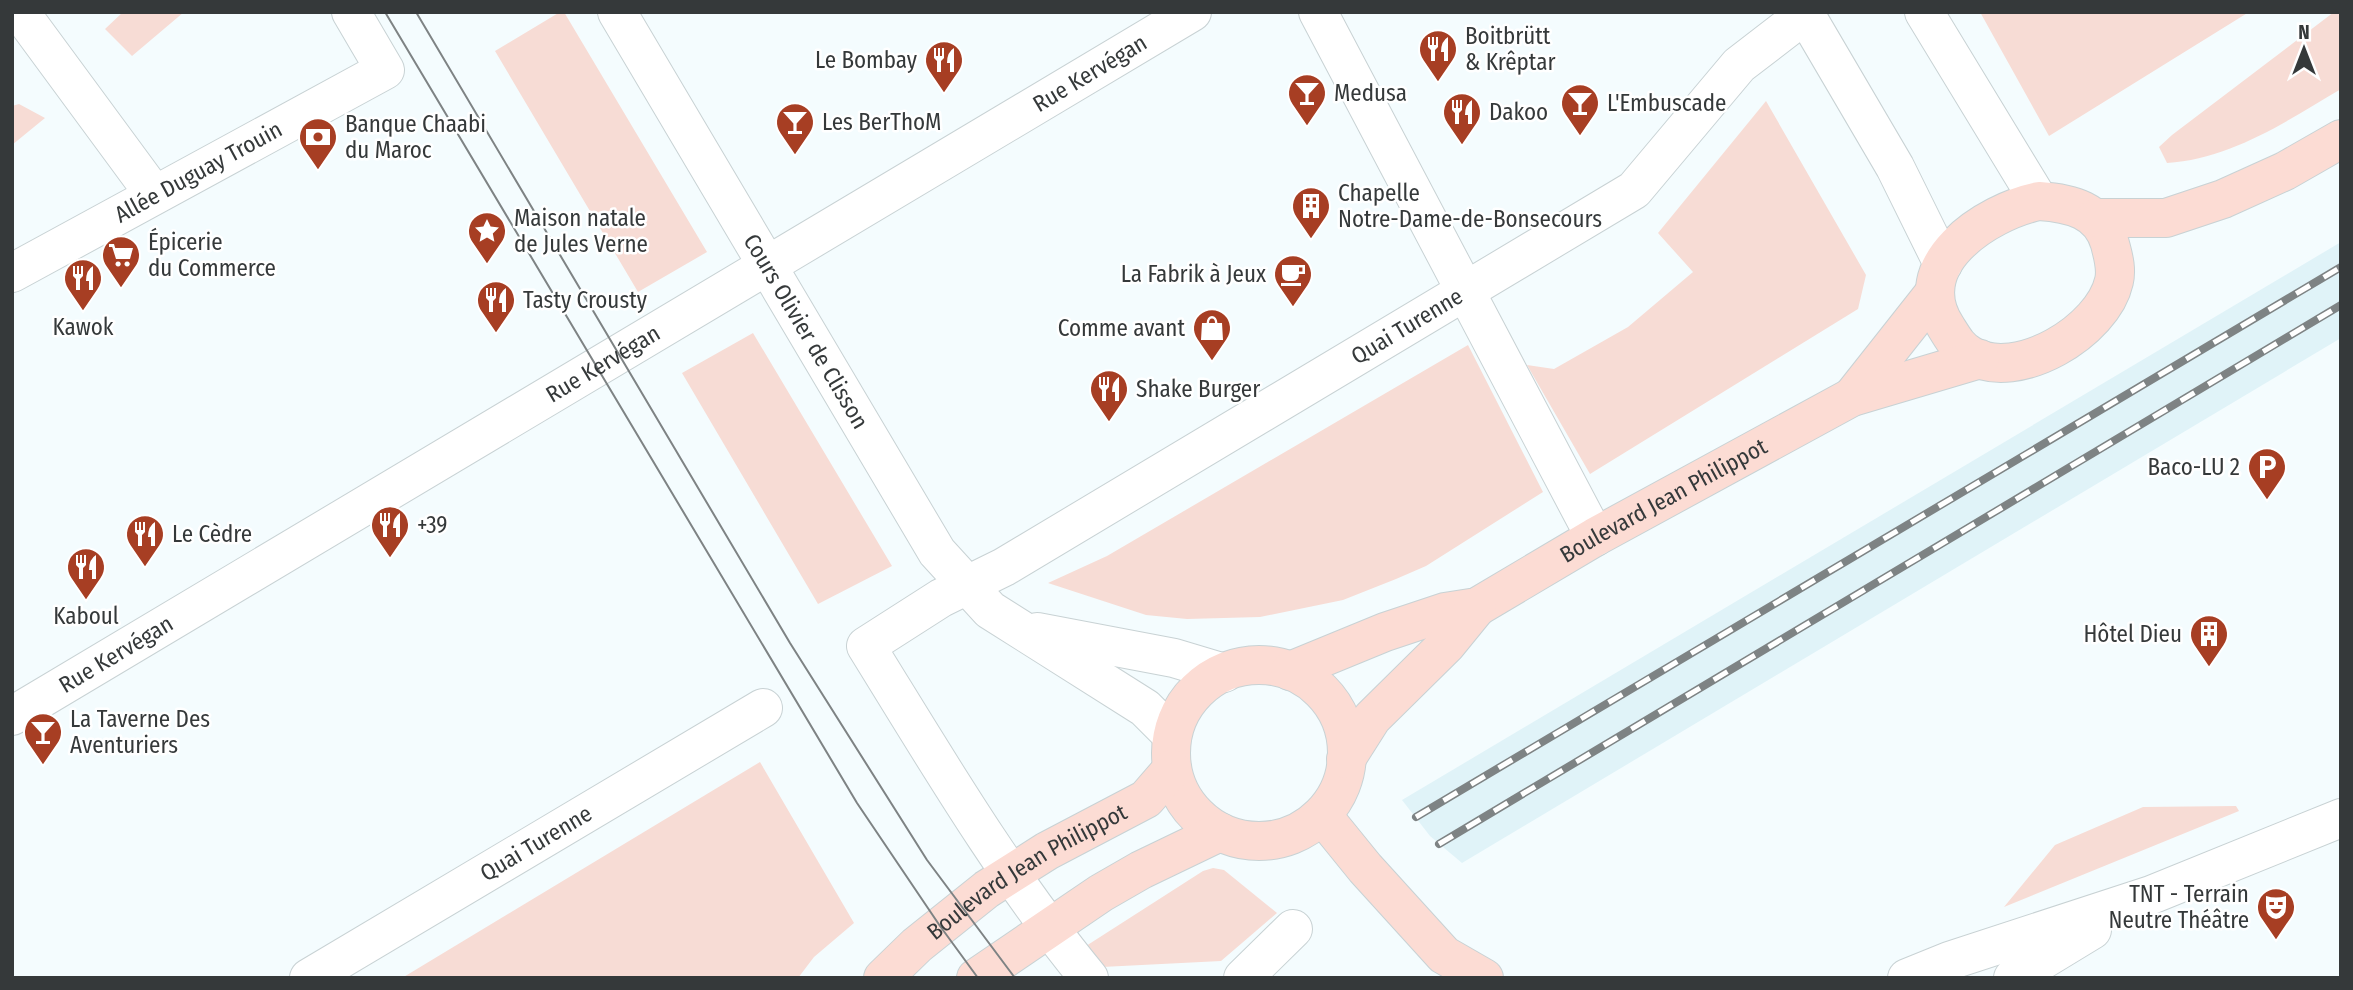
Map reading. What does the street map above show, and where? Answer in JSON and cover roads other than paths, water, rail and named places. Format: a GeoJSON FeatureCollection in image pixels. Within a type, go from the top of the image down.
{"type":"FeatureCollection","features":[{"type":"Feature","properties":{"kind":"main road"},"geometry":{"type":"LineString","coordinates":[[2095,218],[2166,218],[2222,199],[2275,176],[2341,139]]}},
{"type":"Feature","properties":{"kind":"main road"},"geometry":{"type":"LineString","coordinates":[[2039,201],[2061,202],[2080,208],[2095,218],[2108,236],[2115,263],[2113,284],[2102,308],[2085,327],[2062,343],[2023,360],[1995,362],[1980,359],[1960,349],[1937,314],[1939,278],[1962,238],[2009,210],[2039,201]]}},
{"type":"Feature","properties":{"kind":"main road"},"geometry":{"type":"LineString","coordinates":[[2115,263],[2166,218]]}},
{"type":"Feature","properties":{"kind":"main road","name":"Boulevard Jean Philippot"},"geometry":{"type":"LineString","coordinates":[[1852,397],[1939,278]]}},
{"type":"Feature","properties":{"kind":"main road","name":"Boulevard Jean Philippot"},"geometry":{"type":"LineString","coordinates":[[1346,759],[1372,718],[1446,645],[1477,607],[1595,537],[1852,397],[1980,359]]}},
{"type":"Feature","properties":{"kind":"main road","name":"Boulevard Jean Philippot"},"geometry":{"type":"LineString","coordinates":[[1290,671],[1385,632],[1445,612],[1477,607]]}},
{"type":"Feature","properties":{"kind":"main road"},"geometry":{"type":"LineString","coordinates":[[1264,665],[1290,671],[1318,688],[1333,706],[1345,737],[1346,759],[1339,790],[1322,815],[1301,830],[1278,839],[1254,841],[1220,832],[1205,824],[1194,813],[1176,784],[1172,752],[1176,722],[1191,697],[1212,679],[1224,673],[1237,668],[1264,665]]}},
{"type":"Feature","properties":{"kind":"main road","name":"Boulevard Jean Philippot"},"geometry":{"type":"LineString","coordinates":[[883,978],[917,944],[962,908],[1003,861],[1047,851],[1146,799],[1172,752]]}},
{"type":"Feature","properties":{"kind":"main road"},"geometry":{"type":"LineString","coordinates":[[1322,815],[1365,868],[1444,955],[1484,978]]}},
{"type":"Feature","properties":{"kind":"main road"},"geometry":{"type":"LineString","coordinates":[[976,978],[1049,927],[1141,870],[1220,832]]}},
{"type":"Feature","properties":{"kind":"street"},"geometry":{"type":"LineString","coordinates":[[20,12],[154,194]]}},
{"type":"Feature","properties":{"kind":"street","name":"Allée Duguay Trouin"},"geometry":{"type":"LineString","coordinates":[[12,273],[385,70],[351,12]]}},
{"type":"Feature","properties":{"kind":"street","name":"Cours Olivier de Clisson"},"geometry":{"type":"LineString","coordinates":[[617,12],[937,552],[990,610],[1145,708],[1172,752]]}},
{"type":"Feature","properties":{"kind":"street","name":"Rue Kervégan"},"geometry":{"type":"LineString","coordinates":[[12,716],[1192,12]]}},
{"type":"Feature","properties":{"kind":"street"},"geometry":{"type":"LineString","coordinates":[[1318,12],[1595,537]]}},
{"type":"Feature","properties":{"kind":"street"},"geometry":{"type":"LineString","coordinates":[[1924,12],[2039,201]]}},
{"type":"Feature","properties":{"kind":"street"},"geometry":{"type":"LineString","coordinates":[[1806,13],[1895,167],[1939,278]]}},
{"type":"Feature","properties":{"kind":"street","name":"Quai Turenne"},"geometry":{"type":"LineString","coordinates":[[1003,861],[866,646],[941,598],[1004,567],[1634,190],[1739,65],[1806,13]]}},
{"type":"Feature","properties":{"kind":"street","name":"Cours Olivier de Clisson"},"geometry":{"type":"LineString","coordinates":[[1018,629],[1174,658],[1224,673]]}},
{"type":"Feature","properties":{"kind":"street","name":"Quai Turenne"},"geometry":{"type":"LineString","coordinates":[[309,978],[763,708]]}},
{"type":"Feature","properties":{"kind":"street"},"geometry":{"type":"LineString","coordinates":[[1907,978],[1949,961],[2151,895],[2341,818]]}},
{"type":"Feature","properties":{"kind":"street"},"geometry":{"type":"LineString","coordinates":[[1003,861],[1089,978]]}},
{"type":"Feature","properties":{"kind":"street"},"geometry":{"type":"LineString","coordinates":[[2013,978],[2151,895]]}},
{"type":"Feature","properties":{"kind":"street"},"geometry":{"type":"LineString","coordinates":[[1243,978],[1293,929]]}},
{"type":"Feature","properties":{"kind":"tram line"},"geometry":{"type":"LineString","coordinates":[[385,12],[857,803],[978,978]]}},
{"type":"Feature","properties":{"kind":"tram line"},"geometry":{"type":"LineString","coordinates":[[416,12],[790,643],[927,860],[1015,978]]}},
{"type":"Feature","properties":{"kind":"railway"},"geometry":{"type":"LineString","coordinates":[[1416,817],[2341,267]]}},
{"type":"Feature","properties":{"kind":"railway"},"geometry":{"type":"LineString","coordinates":[[1439,844],[2341,305]]}},
{"type":"Feature","properties":{"kind":"place","name":"Boitbrütt & Krêptar"},"geometry":{"type":"Point","coordinates":[1438,83]}},
{"type":"Feature","properties":{"kind":"place","name":"Le Bombay"},"geometry":{"type":"Point","coordinates":[944,94]}},
{"type":"Feature","properties":{"kind":"place","name":"Medusa"},"geometry":{"type":"Point","coordinates":[1307,127]}},
{"type":"Feature","properties":{"kind":"place","name":"L'Embuscade"},"geometry":{"type":"Point","coordinates":[1580,137]}},
{"type":"Feature","properties":{"kind":"place","name":"Dakoo"},"geometry":{"type":"Point","coordinates":[1462,146]}},
{"type":"Feature","properties":{"kind":"place","name":"Les BerThoM"},"geometry":{"type":"Point","coordinates":[795,156]}},
{"type":"Feature","properties":{"kind":"place","name":"Banque Chaabi du Maroc"},"geometry":{"type":"Point","coordinates":[318,171]}},
{"type":"Feature","properties":{"kind":"place","name":"Chapelle Notre-Dame-de-Bonsecours"},"geometry":{"type":"Point","coordinates":[1311,240]}},
{"type":"Feature","properties":{"kind":"place","name":"Maison natale de Jules Verne"},"geometry":{"type":"Point","coordinates":[487,265]}},
{"type":"Feature","properties":{"kind":"place","name":"Épicerie du Commerce"},"geometry":{"type":"Point","coordinates":[121,289]}},
{"type":"Feature","properties":{"kind":"place","name":"La Fabrik à Jeux"},"geometry":{"type":"Point","coordinates":[1293,308]}},
{"type":"Feature","properties":{"kind":"place","name":"Kawok"},"geometry":{"type":"Point","coordinates":[83,312]}},
{"type":"Feature","properties":{"kind":"place","name":"Tasty Crousty"},"geometry":{"type":"Point","coordinates":[496,334]}},
{"type":"Feature","properties":{"kind":"place","name":"Comme avant"},"geometry":{"type":"Point","coordinates":[1212,362]}},
{"type":"Feature","properties":{"kind":"place","name":"Shake Burger"},"geometry":{"type":"Point","coordinates":[1109,423]}},
{"type":"Feature","properties":{"kind":"place","name":"Baco-LU 2"},"geometry":{"type":"Point","coordinates":[2267,501]}},
{"type":"Feature","properties":{"kind":"place","name":"+39"},"geometry":{"type":"Point","coordinates":[390,559]}},
{"type":"Feature","properties":{"kind":"place","name":"Le Cèdre"},"geometry":{"type":"Point","coordinates":[145,568]}},
{"type":"Feature","properties":{"kind":"place","name":"Kaboul"},"geometry":{"type":"Point","coordinates":[86,601]}},
{"type":"Feature","properties":{"kind":"place","name":"Hôtel Dieu"},"geometry":{"type":"Point","coordinates":[2209,668]}},
{"type":"Feature","properties":{"kind":"place","name":"La Taverne Des Aventuriers"},"geometry":{"type":"Point","coordinates":[43,766]}},
{"type":"Feature","properties":{"kind":"place","name":"TNT - Terrain Neutre Théâtre"},"geometry":{"type":"Point","coordinates":[2276,941]}}]}
